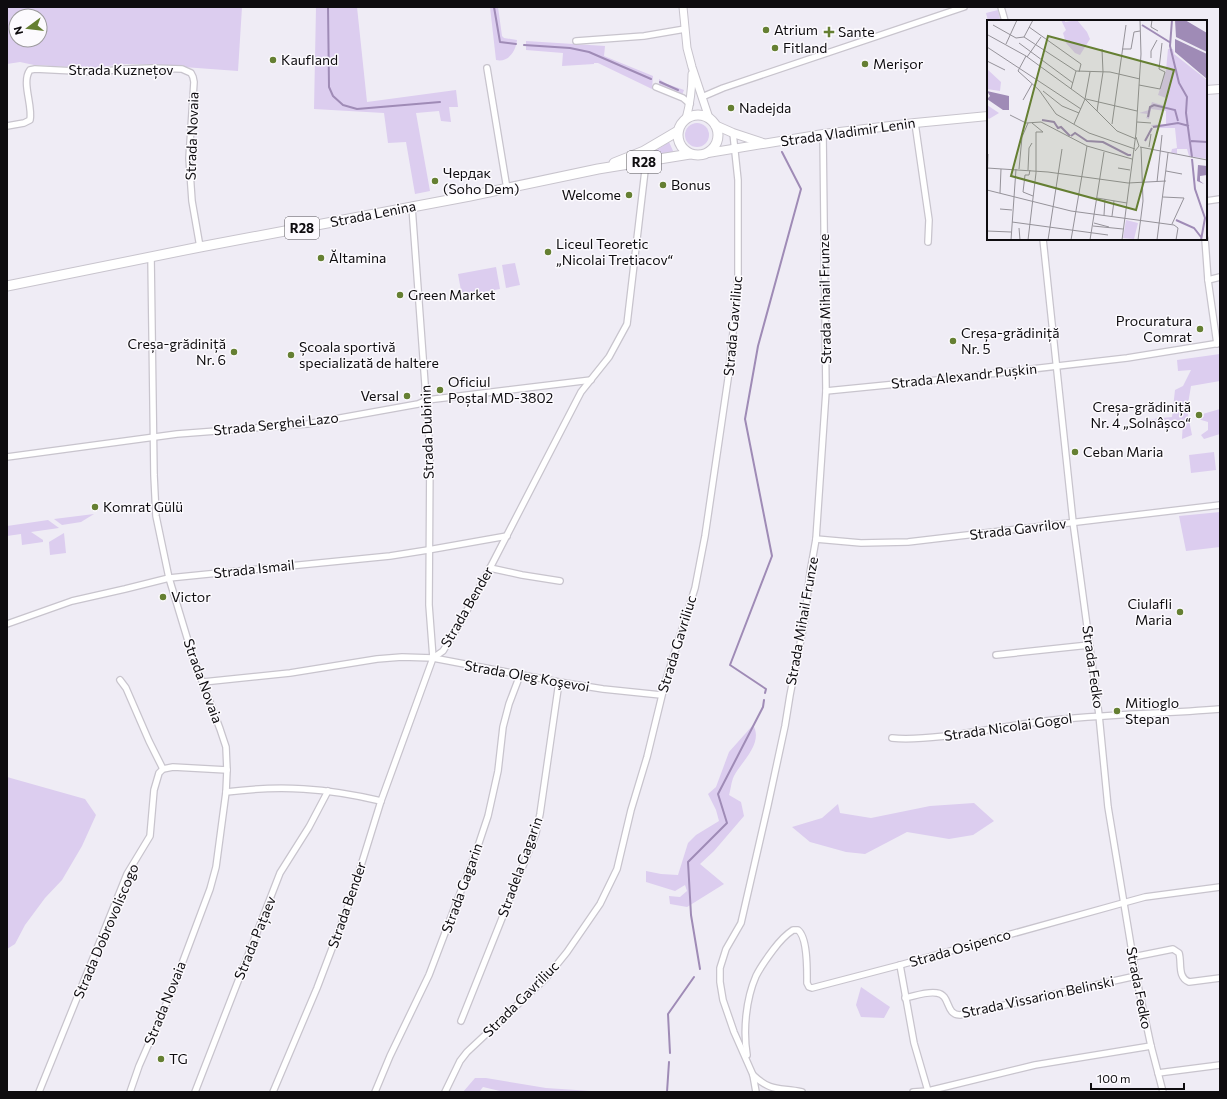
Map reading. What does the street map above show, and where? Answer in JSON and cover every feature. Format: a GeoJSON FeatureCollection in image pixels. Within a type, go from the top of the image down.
{"type":"FeatureCollection","features":[{"type":"Feature","properties":{"kind":"main road"},"geometry":{"type":"LineString","coordinates":[[1207,90],[1220,89]]}},
{"type":"Feature","properties":{"kind":"main road"},"geometry":{"type":"LineString","coordinates":[[686,119],[697,115],[709,118],[715,125],[733,133],[766,144]]}},
{"type":"Feature","properties":{"kind":"main road","name":"Strada Vladimir Lenin"},"geometry":{"type":"LineString","coordinates":[[708,153],[823,134],[987,116]]}},
{"type":"Feature","properties":{"kind":"main road","name":"R28"},"geometry":{"type":"LineString","coordinates":[[686,119],[682,122],[678,131],[677,138],[679,145],[690,154],[696,156],[708,153]]}},
{"type":"Feature","properties":{"kind":"main road"},"geometry":{"type":"LineString","coordinates":[[708,153],[713,149],[718,138],[715,125]]}},
{"type":"Feature","properties":{"kind":"main road","name":"R28"},"geometry":{"type":"LineString","coordinates":[[598,169],[644,151],[678,131]]}},
{"type":"Feature","properties":{"kind":"main road","name":"R28"},"geometry":{"type":"LineString","coordinates":[[598,169],[690,154]]}},
{"type":"Feature","properties":{"kind":"main road","name":"Strada Lenina"},"geometry":{"type":"LineString","coordinates":[[7,286],[598,169]]}},
{"type":"Feature","properties":{"kind":"street"},"geometry":{"type":"LineString","coordinates":[[683,7],[685,29],[692,68],[709,118]]}},
{"type":"Feature","properties":{"kind":"street"},"geometry":{"type":"LineString","coordinates":[[702,97],[724,88],[964,7]]}},
{"type":"Feature","properties":{"kind":"street"},"geometry":{"type":"LineString","coordinates":[[1001,7],[1004,20]]}},
{"type":"Feature","properties":{"kind":"street"},"geometry":{"type":"LineString","coordinates":[[576,41],[636,36],[685,29]]}},
{"type":"Feature","properties":{"kind":"street","name":"Strada Kuznețov"},"geometry":{"type":"LineString","coordinates":[[7,126],[24,123],[30,120],[31,110],[26,78],[30,70],[95,72],[152,68],[182,69],[191,74]]}},
{"type":"Feature","properties":{"kind":"street"},"geometry":{"type":"LineString","coordinates":[[487,68],[507,188]]}},
{"type":"Feature","properties":{"kind":"street"},"geometry":{"type":"LineString","coordinates":[[686,119],[690,104],[692,68]]}},
{"type":"Feature","properties":{"kind":"street","name":"Strada Novaia"},"geometry":{"type":"LineString","coordinates":[[191,74],[194,82],[189,158],[190,181],[200,247]]}},
{"type":"Feature","properties":{"kind":"street"},"geometry":{"type":"LineString","coordinates":[[656,87],[683,98],[690,104]]}},
{"type":"Feature","properties":{"kind":"street"},"geometry":{"type":"LineString","coordinates":[[915,123],[929,220],[928,242]]}},
{"type":"Feature","properties":{"kind":"street","name":"Strada Gavriliuc"},"geometry":{"type":"LineString","coordinates":[[445,1092],[460,1061],[467,1052],[546,978],[567,952],[600,904],[617,869],[631,810],[647,757],[661,695],[699,571],[728,380],[738,275],[738,180],[733,133]]}},
{"type":"Feature","properties":{"kind":"street","name":"Strada Mihail Frunze"},"geometry":{"type":"LineString","coordinates":[[756,1092],[753,1075],[734,1032],[723,1000],[720,982],[720,968],[726,950],[741,923],[767,813],[804,624],[816,539],[823,456],[826,391],[823,134]]}},
{"type":"Feature","properties":{"kind":"street","name":"Strada Bender"},"geometry":{"type":"LineString","coordinates":[[273,1092],[350,901],[381,801],[433,658],[443,651],[447,645],[490,568],[574,404],[581,392],[609,357],[627,324],[646,162],[644,151]]}},
{"type":"Feature","properties":{"kind":"street"},"geometry":{"type":"LineString","coordinates":[[1207,201],[1220,198]]}},
{"type":"Feature","properties":{"kind":"street","name":"Strada Dubinin"},"geometry":{"type":"LineString","coordinates":[[412,207],[430,452],[428,550],[429,605],[433,658]]}},
{"type":"Feature","properties":{"kind":"street","name":"Strada Fedko"},"geometry":{"type":"LineString","coordinates":[[1043,240],[1073,522],[1099,715],[1108,807],[1136,976],[1151,1046],[1163,1092]]}},
{"type":"Feature","properties":{"kind":"street"},"geometry":{"type":"LineString","coordinates":[[1204,240],[1208,280],[1219,344]]}},
{"type":"Feature","properties":{"kind":"street","name":"Strada Novaia"},"geometry":{"type":"LineString","coordinates":[[130,1092],[139,1066],[171,993],[210,889],[216,868],[226,792],[227,770],[226,747],[184,628],[169,578],[156,516],[151,257]]}},
{"type":"Feature","properties":{"kind":"street"},"geometry":{"type":"LineString","coordinates":[[1208,280],[1220,277]]}},
{"type":"Feature","properties":{"kind":"street","name":"Strada Alexandr Pușkin"},"geometry":{"type":"LineString","coordinates":[[826,391],[937,380],[1126,358],[1219,344]]}},
{"type":"Feature","properties":{"kind":"street","name":"Strada Serghei Lazo"},"geometry":{"type":"LineString","coordinates":[[7,457],[177,434],[307,424],[418,404],[427,400],[590,380]]}},
{"type":"Feature","properties":{"kind":"street","name":"Strada Gavrilov"},"geometry":{"type":"LineString","coordinates":[[816,539],[861,543],[908,542],[1220,505]]}},
{"type":"Feature","properties":{"kind":"street","name":"Strada Ismail"},"geometry":{"type":"LineString","coordinates":[[7,624],[72,600],[169,578],[343,561],[428,550],[507,536]]}},
{"type":"Feature","properties":{"kind":"street"},"geometry":{"type":"LineString","coordinates":[[490,568],[560,581]]}},
{"type":"Feature","properties":{"kind":"street"},"geometry":{"type":"LineString","coordinates":[[996,655],[1089,645]]}},
{"type":"Feature","properties":{"kind":"street","name":"Strada Oleg Koşevoi"},"geometry":{"type":"LineString","coordinates":[[203,682],[290,673],[377,659],[402,657],[433,658],[559,682],[603,689],[661,695]]}},
{"type":"Feature","properties":{"kind":"street","name":"Strada Gagarin"},"geometry":{"type":"LineString","coordinates":[[375,1092],[390,1056],[429,975],[475,856],[488,816],[496,778],[503,727],[509,704],[520,675]]}},
{"type":"Feature","properties":{"kind":"street"},"geometry":{"type":"LineString","coordinates":[[120,680],[126,688],[163,770],[173,768],[227,770]]}},
{"type":"Feature","properties":{"kind":"street","name":"Stradela Gagarin"},"geometry":{"type":"LineString","coordinates":[[461,1021],[536,833],[559,682]]}},
{"type":"Feature","properties":{"kind":"street","name":"Strada Nicolai Gogol"},"geometry":{"type":"LineString","coordinates":[[892,738],[914,740],[977,732],[1037,722],[1099,715],[1162,714],[1220,709]]}},
{"type":"Feature","properties":{"kind":"street","name":"Strada Dobrovoliscogo"},"geometry":{"type":"LineString","coordinates":[[39,1092],[127,874],[150,836],[154,790],[159,773],[163,770]]}},
{"type":"Feature","properties":{"kind":"street"},"geometry":{"type":"LineString","coordinates":[[226,792],[254,788],[301,788],[359,796],[381,801]]}},
{"type":"Feature","properties":{"kind":"street","name":"Strada Pațaev"},"geometry":{"type":"LineString","coordinates":[[195,1092],[280,874],[309,827],[328,791]]}},
{"type":"Feature","properties":{"kind":"street","name":"Strada Osipenco"},"geometry":{"type":"LineString","coordinates":[[748,1062],[746,1048],[747,1010],[756,977],[762,965],[780,941],[791,931],[796,930],[801,932],[804,940],[807,983],[810,987],[900,965],[1123,903],[1145,898],[1220,887]]}},
{"type":"Feature","properties":{"kind":"street"},"geometry":{"type":"LineString","coordinates":[[1133,957],[1173,949],[1179,953],[1182,975],[1189,982],[1220,978]]}},
{"type":"Feature","properties":{"kind":"street"},"geometry":{"type":"LineString","coordinates":[[900,965],[916,1050],[928,1091]]}},
{"type":"Feature","properties":{"kind":"street","name":"Strada Vissarion Belinski"},"geometry":{"type":"LineString","coordinates":[[905,998],[918,995],[941,994],[945,998],[951,1012],[960,1016],[1136,976]]}},
{"type":"Feature","properties":{"kind":"street"},"geometry":{"type":"LineString","coordinates":[[914,1092],[928,1091],[1035,1065],[1151,1046]]}},
{"type":"Feature","properties":{"kind":"street"},"geometry":{"type":"LineString","coordinates":[[1158,1073],[1220,1065]]}},
{"type":"Feature","properties":{"kind":"street"},"geometry":{"type":"LineString","coordinates":[[753,1075],[760,1082],[772,1088],[802,1092]]}},
{"type":"Feature","properties":{"kind":"shaded area"},"geometry":{"type":"Polygon","coordinates":[[[7,7],[242,7],[238,71],[126,64],[91,68],[34,65],[20,62],[7,64],[7,7]]]}},
{"type":"Feature","properties":{"kind":"shaded area"},"geometry":{"type":"Polygon","coordinates":[[[316,7],[357,7],[367,102],[456,90],[458,107],[449,107],[451,122],[441,121],[439,111],[416,113],[430,191],[415,194],[406,142],[388,143],[384,113],[314,109],[316,7]]]}},
{"type":"Feature","properties":{"kind":"shaded area"},"geometry":{"type":"Polygon","coordinates":[[[490,7],[498,7],[502,36],[504,38],[517,40],[513,52],[504,60],[496,60],[490,7]]]}},
{"type":"Feature","properties":{"kind":"shaded area"},"geometry":{"type":"Polygon","coordinates":[[[998,10],[1000,19],[988,20],[986,13],[998,10]]]}},
{"type":"Feature","properties":{"kind":"shaded area"},"geometry":{"type":"Polygon","coordinates":[[[526,41],[605,46],[604,56],[653,76],[652,89],[598,63],[562,66],[563,53],[526,50],[526,41]]]}},
{"type":"Feature","properties":{"kind":"shaded area"},"geometry":{"type":"Polygon","coordinates":[[[659,79],[667,84],[684,90],[682,95],[659,85],[659,79]]]}},
{"type":"Feature","properties":{"kind":"shaded area"},"geometry":{"type":"Polygon","coordinates":[[[697,123],[706,126],[709,135],[706,144],[697,147],[688,144],[685,135],[688,126],[697,123]]]}},
{"type":"Feature","properties":{"kind":"shaded area"},"geometry":{"type":"Polygon","coordinates":[[[669,142],[674,153],[651,157],[651,154],[669,142]]]}},
{"type":"Feature","properties":{"kind":"shaded area"},"geometry":{"type":"Polygon","coordinates":[[[515,263],[520,285],[506,288],[502,265],[515,263]]]}},
{"type":"Feature","properties":{"kind":"shaded area"},"geometry":{"type":"Polygon","coordinates":[[[496,267],[500,289],[462,296],[458,274],[496,267]]]}},
{"type":"Feature","properties":{"kind":"shaded area"},"geometry":{"type":"Polygon","coordinates":[[[1220,354],[1220,381],[1191,386],[1187,410],[1192,435],[1182,439],[1183,420],[1141,427],[1143,420],[1172,417],[1175,390],[1183,386],[1191,370],[1178,371],[1177,360],[1220,354]]]}},
{"type":"Feature","properties":{"kind":"shaded area"},"geometry":{"type":"Polygon","coordinates":[[[1220,409],[1220,434],[1204,439],[1201,435],[1208,430],[1208,422],[1198,419],[1199,415],[1220,409]]]}},
{"type":"Feature","properties":{"kind":"shaded area"},"geometry":{"type":"Polygon","coordinates":[[[1214,452],[1216,470],[1191,473],[1189,455],[1214,452]]]}},
{"type":"Feature","properties":{"kind":"shaded area"},"geometry":{"type":"Polygon","coordinates":[[[1220,512],[1220,547],[1186,551],[1179,516],[1220,512]]]}},
{"type":"Feature","properties":{"kind":"shaded area"},"geometry":{"type":"Polygon","coordinates":[[[94,514],[81,522],[62,525],[54,519],[94,514]]]}},
{"type":"Feature","properties":{"kind":"shaded area"},"geometry":{"type":"Polygon","coordinates":[[[48,520],[59,528],[31,532],[43,540],[43,542],[22,545],[21,534],[7,536],[7,526],[48,520]]]}},
{"type":"Feature","properties":{"kind":"shaded area"},"geometry":{"type":"Polygon","coordinates":[[[64,533],[66,553],[50,555],[49,542],[64,533]]]}},
{"type":"Feature","properties":{"kind":"shaded area"},"geometry":{"type":"Polygon","coordinates":[[[753,725],[756,732],[754,745],[734,776],[729,795],[741,802],[744,816],[714,851],[700,864],[724,884],[687,907],[670,904],[669,896],[680,897],[687,891],[685,885],[675,891],[646,882],[646,871],[678,875],[688,843],[696,835],[719,821],[716,810],[708,794],[716,787],[729,752],[753,725]]]}},
{"type":"Feature","properties":{"kind":"shaded area"},"geometry":{"type":"Polygon","coordinates":[[[7,777],[85,799],[96,815],[82,846],[62,880],[45,898],[25,925],[15,944],[7,949],[7,777]]]}},
{"type":"Feature","properties":{"kind":"shaded area"},"geometry":{"type":"Polygon","coordinates":[[[974,803],[994,821],[973,835],[949,839],[907,832],[865,854],[846,852],[810,842],[792,827],[822,818],[838,804],[840,813],[871,818],[930,806],[974,803]]]}},
{"type":"Feature","properties":{"kind":"shaded area"},"geometry":{"type":"Polygon","coordinates":[[[861,987],[890,1007],[884,1018],[861,1017],[856,1005],[861,987]]]}},
{"type":"Feature","properties":{"kind":"shaded area"},"geometry":{"type":"Polygon","coordinates":[[[475,1078],[486,1078],[546,1088],[606,1092],[504,1092],[483,1087],[479,1092],[463,1092],[475,1078]]]}},
{"type":"Feature","properties":{"kind":"waterway"},"geometry":{"type":"LineString","coordinates":[[328,7],[329,87],[333,96],[343,105],[357,109],[440,102]]}},
{"type":"Feature","properties":{"kind":"waterway"},"geometry":{"type":"LineString","coordinates":[[494,7],[500,42],[516,44]]}},
{"type":"Feature","properties":{"kind":"waterway"},"geometry":{"type":"LineString","coordinates":[[524,45],[570,48],[589,52],[651,79]]}},
{"type":"Feature","properties":{"kind":"waterway"},"geometry":{"type":"LineString","coordinates":[[660,82],[678,90]]}},
{"type":"Feature","properties":{"kind":"waterway"},"geometry":{"type":"LineString","coordinates":[[765,693],[766,689],[730,665],[772,556],[745,419],[758,346],[801,189],[782,152]]}},
{"type":"Feature","properties":{"kind":"waterway"},"geometry":{"type":"LineString","coordinates":[[700,969],[691,915],[688,862],[727,823],[718,794],[763,707],[764,700]]}},
{"type":"Feature","properties":{"kind":"waterway"},"geometry":{"type":"LineString","coordinates":[[670,1053],[668,1014],[694,977]]}},
{"type":"Feature","properties":{"kind":"waterway"},"geometry":{"type":"LineString","coordinates":[[667,1092],[669,1062]]}},
{"type":"Feature","properties":{"kind":"place","name":"Atrium"},"geometry":{"type":"Point","coordinates":[766,30]}},
{"type":"Feature","properties":{"kind":"place","name":"Sante"},"geometry":{"type":"Point","coordinates":[829,32]}},
{"type":"Feature","properties":{"kind":"place","name":"Fitland"},"geometry":{"type":"Point","coordinates":[775,48]}},
{"type":"Feature","properties":{"kind":"place","name":"Kaufland"},"geometry":{"type":"Point","coordinates":[273,60]}},
{"type":"Feature","properties":{"kind":"place","name":"Merișor"},"geometry":{"type":"Point","coordinates":[865,64]}},
{"type":"Feature","properties":{"kind":"place","name":"Nadejda"},"geometry":{"type":"Point","coordinates":[731,108]}},
{"type":"Feature","properties":{"kind":"place","name":"Чердак (Soho Dem)"},"geometry":{"type":"Point","coordinates":[435,181]}},
{"type":"Feature","properties":{"kind":"place","name":"Bonus"},"geometry":{"type":"Point","coordinates":[663,185]}},
{"type":"Feature","properties":{"kind":"place","name":"Welcome"},"geometry":{"type":"Point","coordinates":[629,195]}},
{"type":"Feature","properties":{"kind":"place","name":"Liceul Teoretic „Nicolai Tretiacov“"},"geometry":{"type":"Point","coordinates":[548,252]}},
{"type":"Feature","properties":{"kind":"place","name":"Ăltamina"},"geometry":{"type":"Point","coordinates":[321,258]}},
{"type":"Feature","properties":{"kind":"place","name":"Green Market"},"geometry":{"type":"Point","coordinates":[400,295]}},
{"type":"Feature","properties":{"kind":"place","name":"Procuratura Comrat"},"geometry":{"type":"Point","coordinates":[1200,329]}},
{"type":"Feature","properties":{"kind":"place","name":"Creșa-grădiniță Nr. 5"},"geometry":{"type":"Point","coordinates":[953,341]}},
{"type":"Feature","properties":{"kind":"place","name":"Creșa-grădiniță Nr. 6"},"geometry":{"type":"Point","coordinates":[234,352]}},
{"type":"Feature","properties":{"kind":"place","name":"Școala sportivă specializată de haltere"},"geometry":{"type":"Point","coordinates":[291,355]}},
{"type":"Feature","properties":{"kind":"place","name":"Oficiul Poștal MD-3802"},"geometry":{"type":"Point","coordinates":[440,390]}},
{"type":"Feature","properties":{"kind":"place","name":"Versal"},"geometry":{"type":"Point","coordinates":[407,396]}},
{"type":"Feature","properties":{"kind":"place","name":"Creșa-grădiniță Nr. 4 „Solnâșco“"},"geometry":{"type":"Point","coordinates":[1199,415]}},
{"type":"Feature","properties":{"kind":"place","name":"Ceban Maria"},"geometry":{"type":"Point","coordinates":[1075,452]}},
{"type":"Feature","properties":{"kind":"place","name":"Komrat Gülü"},"geometry":{"type":"Point","coordinates":[95,507]}},
{"type":"Feature","properties":{"kind":"place","name":"Victor"},"geometry":{"type":"Point","coordinates":[163,597]}},
{"type":"Feature","properties":{"kind":"place","name":"Ciulafli Maria"},"geometry":{"type":"Point","coordinates":[1180,612]}},
{"type":"Feature","properties":{"kind":"place","name":"Mitioglo Stepan"},"geometry":{"type":"Point","coordinates":[1117,711]}},
{"type":"Feature","properties":{"kind":"place","name":"TG"},"geometry":{"type":"Point","coordinates":[161,1059]}}]}
